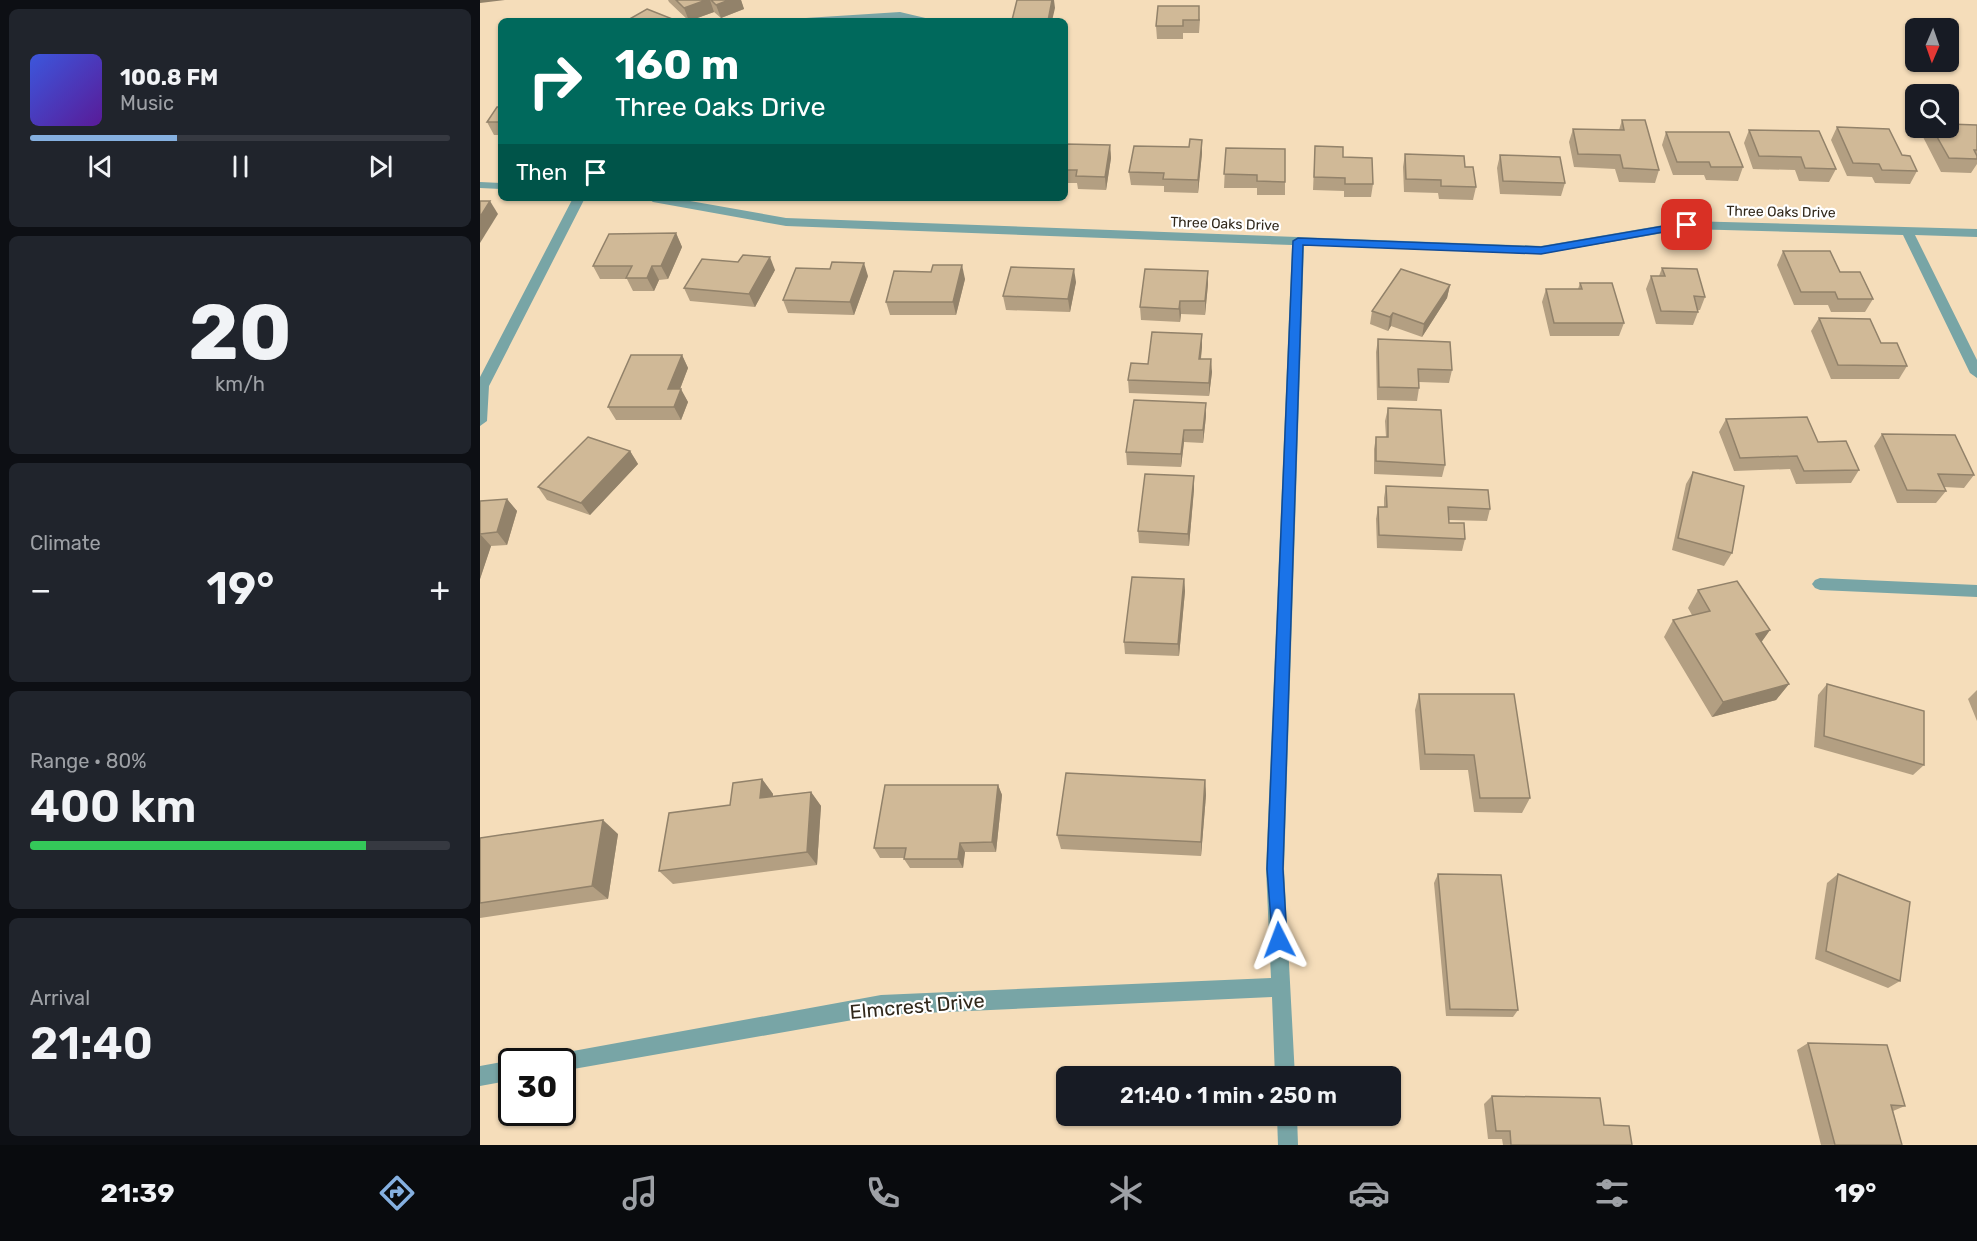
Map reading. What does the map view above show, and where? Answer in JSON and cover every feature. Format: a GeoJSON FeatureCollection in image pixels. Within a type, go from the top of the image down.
{"type":"FeatureCollection","features":[{"type":"Feature","properties":{"kind":"street"},"geometry":{"type":"LineString","coordinates":[[853,18],[900,15],[916,18]]}},
{"type":"Feature","properties":{"kind":"street"},"geometry":{"type":"LineString","coordinates":[[480,186],[498,186]]}},
{"type":"Feature","properties":{"kind":"street"},"geometry":{"type":"LineString","coordinates":[[480,421],[482,386],[577,201]]}},
{"type":"Feature","properties":{"kind":"street","name":"Three Oaks Drive"},"geometry":{"type":"LineString","coordinates":[[669,201],[786,222],[1541,250],[1687,225],[1977,233]]}},
{"type":"Feature","properties":{"kind":"street"},"geometry":{"type":"LineString","coordinates":[[1906,230],[1977,373]]}},
{"type":"Feature","properties":{"kind":"street"},"geometry":{"type":"LineString","coordinates":[[1285,1066],[1275,869],[1298,241]]}},
{"type":"Feature","properties":{"kind":"street"},"geometry":{"type":"LineString","coordinates":[[1820,584],[1977,591]]}},
{"type":"Feature","properties":{"kind":"street","name":"Elmcrest Drive"},"geometry":{"type":"LineString","coordinates":[[576,1059],[881,1005],[1281,987]]}},
{"type":"Feature","properties":{"kind":"street"},"geometry":{"type":"LineString","coordinates":[[480,1076],[498,1073]]}},
{"type":"Feature","properties":{"kind":"street"},"geometry":{"type":"LineString","coordinates":[[1287,1126],[1288,1145]]}},
{"type":"Feature","properties":{"kind":"building"},"geometry":{"type":"Polygon","coordinates":[[[676,0],[706,0],[684,8],[676,0]]]}},
{"type":"Feature","properties":{"kind":"building"},"geometry":{"type":"Polygon","coordinates":[[[711,0],[729,0],[716,5],[711,0]]]}},
{"type":"Feature","properties":{"kind":"building"},"geometry":{"type":"Polygon","coordinates":[[[1017,0],[1052,0],[1049,18],[1012,18],[1017,0]]]}},
{"type":"Feature","properties":{"kind":"building"},"geometry":{"type":"Polygon","coordinates":[[[1158,6],[1199,6],[1199,20],[1183,20],[1183,26],[1156,26],[1158,6]]]}},
{"type":"Feature","properties":{"kind":"building"},"geometry":{"type":"Polygon","coordinates":[[[647,9],[670,18],[631,18],[647,9]]]}},
{"type":"Feature","properties":{"kind":"building"},"geometry":{"type":"Polygon","coordinates":[[[497,107],[498,107],[498,122],[487,122],[497,107]]]}},
{"type":"Feature","properties":{"kind":"building"},"geometry":{"type":"Polygon","coordinates":[[[1622,120],[1645,120],[1659,170],[1623,168],[1620,155],[1578,154],[1573,129],[1624,130],[1622,120]]]}},
{"type":"Feature","properties":{"kind":"building"},"geometry":{"type":"Polygon","coordinates":[[[1959,124],[1977,125],[1977,150],[1974,150],[1977,159],[1949,158],[1938,138],[1959,138],[1959,124]]]}},
{"type":"Feature","properties":{"kind":"building"},"geometry":{"type":"Polygon","coordinates":[[[1837,127],[1889,129],[1902,155],[1910,156],[1917,171],[1882,170],[1879,164],[1853,163],[1837,127]]]}},
{"type":"Feature","properties":{"kind":"building"},"geometry":{"type":"Polygon","coordinates":[[[1749,130],[1819,131],[1836,169],[1805,168],[1801,157],[1759,156],[1749,130]]]}},
{"type":"Feature","properties":{"kind":"building"},"geometry":{"type":"Polygon","coordinates":[[[1666,132],[1729,132],[1743,167],[1711,167],[1709,162],[1677,162],[1666,132]]]}},
{"type":"Feature","properties":{"kind":"building"},"geometry":{"type":"Polygon","coordinates":[[[1190,139],[1202,140],[1198,180],[1163,179],[1164,173],[1129,172],[1134,146],[1189,147],[1190,139]]]}},
{"type":"Feature","properties":{"kind":"building"},"geometry":{"type":"Polygon","coordinates":[[[1068,144],[1110,145],[1105,177],[1076,176],[1077,170],[1068,170],[1068,144]]]}},
{"type":"Feature","properties":{"kind":"building"},"geometry":{"type":"Polygon","coordinates":[[[1315,146],[1343,147],[1343,157],[1372,158],[1373,184],[1345,184],[1345,178],[1314,177],[1315,146]]]}},
{"type":"Feature","properties":{"kind":"building"},"geometry":{"type":"Polygon","coordinates":[[[1226,148],[1285,149],[1285,182],[1257,181],[1257,175],[1224,174],[1226,148]]]}},
{"type":"Feature","properties":{"kind":"building"},"geometry":{"type":"Polygon","coordinates":[[[1405,154],[1464,156],[1465,167],[1473,167],[1476,187],[1441,186],[1441,180],[1406,179],[1405,154]]]}},
{"type":"Feature","properties":{"kind":"building"},"geometry":{"type":"Polygon","coordinates":[[[1500,155],[1560,157],[1565,183],[1503,181],[1500,155]]]}},
{"type":"Feature","properties":{"kind":"building"},"geometry":{"type":"Polygon","coordinates":[[[480,201],[490,201],[480,217],[480,201]]]}},
{"type":"Feature","properties":{"kind":"building"},"geometry":{"type":"Polygon","coordinates":[[[676,233],[661,266],[652,266],[647,278],[626,278],[632,266],[593,266],[609,234],[676,233]]]}},
{"type":"Feature","properties":{"kind":"building"},"geometry":{"type":"Polygon","coordinates":[[[1783,251],[1830,251],[1840,272],[1860,272],[1873,299],[1838,299],[1835,292],[1801,292],[1783,251]]]}},
{"type":"Feature","properties":{"kind":"building"},"geometry":{"type":"Polygon","coordinates":[[[743,255],[770,257],[749,294],[684,288],[702,259],[738,262],[743,255]]]}},
{"type":"Feature","properties":{"kind":"building"},"geometry":{"type":"Polygon","coordinates":[[[832,262],[864,263],[850,302],[783,300],[796,268],[830,269],[832,262]]]}},
{"type":"Feature","properties":{"kind":"building"},"geometry":{"type":"Polygon","coordinates":[[[933,265],[962,265],[953,302],[886,302],[894,271],[931,272],[933,265]]]}},
{"type":"Feature","properties":{"kind":"building"},"geometry":{"type":"Polygon","coordinates":[[[1011,267],[1074,269],[1068,299],[1003,296],[1011,267]]]}},
{"type":"Feature","properties":{"kind":"building"},"geometry":{"type":"Polygon","coordinates":[[[1662,268],[1697,269],[1705,297],[1694,296],[1698,312],[1661,311],[1651,276],[1665,276],[1662,268]]]}},
{"type":"Feature","properties":{"kind":"building"},"geometry":{"type":"Polygon","coordinates":[[[1145,269],[1208,271],[1205,301],[1180,301],[1179,309],[1140,307],[1145,269]]]}},
{"type":"Feature","properties":{"kind":"building"},"geometry":{"type":"Polygon","coordinates":[[[1401,269],[1450,285],[1424,324],[1393,313],[1390,317],[1372,311],[1401,269]]]}},
{"type":"Feature","properties":{"kind":"building"},"geometry":{"type":"Polygon","coordinates":[[[1580,283],[1612,283],[1624,323],[1554,323],[1546,289],[1582,289],[1580,283]]]}},
{"type":"Feature","properties":{"kind":"building"},"geometry":{"type":"Polygon","coordinates":[[[1819,318],[1870,319],[1881,343],[1897,343],[1907,366],[1838,365],[1819,318]]]}},
{"type":"Feature","properties":{"kind":"building"},"geometry":{"type":"Polygon","coordinates":[[[1152,332],[1202,334],[1199,359],[1211,359],[1209,383],[1128,380],[1131,363],[1148,364],[1152,332]]]}},
{"type":"Feature","properties":{"kind":"building"},"geometry":{"type":"Polygon","coordinates":[[[1378,339],[1450,342],[1452,370],[1418,369],[1419,388],[1379,387],[1378,339]]]}},
{"type":"Feature","properties":{"kind":"building"},"geometry":{"type":"Polygon","coordinates":[[[631,355],[682,355],[668,389],[681,389],[674,407],[608,407],[631,355]]]}},
{"type":"Feature","properties":{"kind":"building"},"geometry":{"type":"Polygon","coordinates":[[[1134,400],[1206,403],[1203,430],[1184,430],[1181,454],[1126,452],[1134,400]]]}},
{"type":"Feature","properties":{"kind":"building"},"geometry":{"type":"Polygon","coordinates":[[[1388,408],[1441,410],[1445,465],[1376,461],[1376,437],[1388,437],[1388,408]]]}},
{"type":"Feature","properties":{"kind":"building"},"geometry":{"type":"Polygon","coordinates":[[[1807,417],[1818,442],[1846,441],[1859,470],[1804,471],[1797,456],[1740,458],[1726,419],[1807,417]]]}},
{"type":"Feature","properties":{"kind":"building"},"geometry":{"type":"Polygon","coordinates":[[[1882,434],[1955,435],[1974,475],[1938,474],[1946,491],[1907,490],[1882,434]]]}},
{"type":"Feature","properties":{"kind":"building"},"geometry":{"type":"Polygon","coordinates":[[[588,437],[630,451],[581,503],[538,487],[588,437]]]}},
{"type":"Feature","properties":{"kind":"building"},"geometry":{"type":"Polygon","coordinates":[[[1693,472],[1744,486],[1732,553],[1678,538],[1693,472]]]}},
{"type":"Feature","properties":{"kind":"building"},"geometry":{"type":"Polygon","coordinates":[[[1145,474],[1194,476],[1188,534],[1138,531],[1145,474]]]}},
{"type":"Feature","properties":{"kind":"building"},"geometry":{"type":"Polygon","coordinates":[[[1386,486],[1488,490],[1490,509],[1448,507],[1449,523],[1464,523],[1465,539],[1379,535],[1378,507],[1387,507],[1386,486]]]}},
{"type":"Feature","properties":{"kind":"building"},"geometry":{"type":"Polygon","coordinates":[[[507,499],[497,532],[480,534],[480,501],[507,499]]]}},
{"type":"Feature","properties":{"kind":"building"},"geometry":{"type":"Polygon","coordinates":[[[1132,577],[1184,579],[1178,644],[1124,642],[1132,577]]]}},
{"type":"Feature","properties":{"kind":"building"},"geometry":{"type":"Polygon","coordinates":[[[1737,581],[1770,630],[1756,634],[1789,684],[1723,702],[1673,620],[1710,611],[1698,590],[1737,581]]]}},
{"type":"Feature","properties":{"kind":"building"},"geometry":{"type":"Polygon","coordinates":[[[1827,684],[1924,711],[1924,765],[1824,736],[1827,684]]]}},
{"type":"Feature","properties":{"kind":"building"},"geometry":{"type":"Polygon","coordinates":[[[1419,694],[1514,694],[1530,798],[1480,798],[1474,755],[1425,754],[1419,694]]]}},
{"type":"Feature","properties":{"kind":"building"},"geometry":{"type":"Polygon","coordinates":[[[1066,773],[1205,780],[1201,842],[1057,835],[1066,773]]]}},
{"type":"Feature","properties":{"kind":"building"},"geometry":{"type":"Polygon","coordinates":[[[762,779],[760,798],[811,792],[807,852],[659,871],[669,813],[730,805],[733,783],[762,779]]]}},
{"type":"Feature","properties":{"kind":"building"},"geometry":{"type":"Polygon","coordinates":[[[885,785],[998,785],[992,842],[960,843],[958,859],[904,859],[906,848],[874,848],[885,785]]]}},
{"type":"Feature","properties":{"kind":"building"},"geometry":{"type":"Polygon","coordinates":[[[603,820],[592,886],[480,903],[480,838],[603,820]]]}},
{"type":"Feature","properties":{"kind":"building"},"geometry":{"type":"Polygon","coordinates":[[[1438,874],[1501,875],[1518,1010],[1450,1009],[1438,874]]]}},
{"type":"Feature","properties":{"kind":"building"},"geometry":{"type":"Polygon","coordinates":[[[1838,874],[1910,902],[1900,981],[1826,951],[1838,874]]]}},
{"type":"Feature","properties":{"kind":"building"},"geometry":{"type":"Polygon","coordinates":[[[1808,1043],[1887,1045],[1905,1106],[1891,1105],[1902,1145],[1835,1145],[1808,1043]]]}},
{"type":"Feature","properties":{"kind":"building"},"geometry":{"type":"Polygon","coordinates":[[[1492,1096],[1600,1098],[1604,1125],[1629,1126],[1632,1145],[1511,1145],[1510,1131],[1496,1131],[1492,1096]]]}},
{"type":"Feature","properties":{"kind":"route"},"geometry":{"type":"LineString","coordinates":[[1279,940],[1275,869],[1298,241],[1541,250],[1687,225]]}}]}
